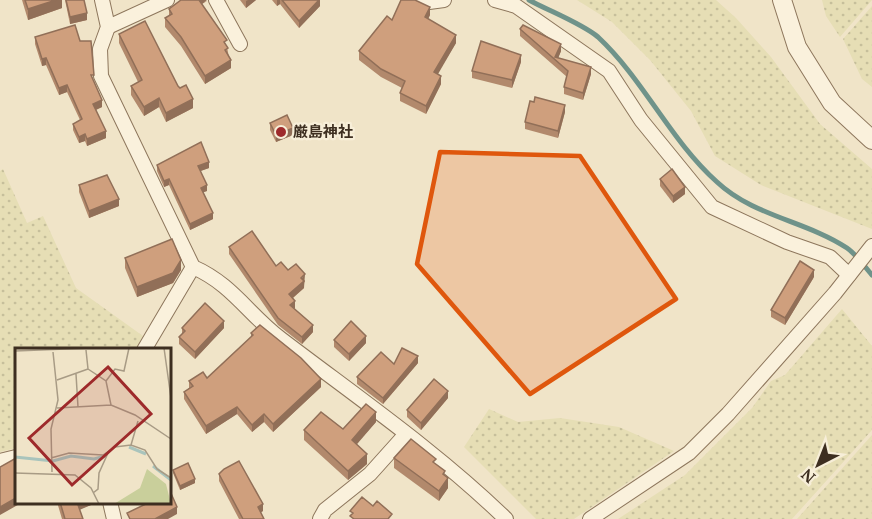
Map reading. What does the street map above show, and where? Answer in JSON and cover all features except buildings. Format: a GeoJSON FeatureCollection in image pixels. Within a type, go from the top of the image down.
{"type":"FeatureCollection","features":[{"type":"Feature","properties":{"kind":"street"},"geometry":{"type":"LineString","coordinates":[[102,0],[108,27],[100,49],[101,76],[193,267],[216,277],[278,337],[370,405],[476,490],[506,519]]}},
{"type":"Feature","properties":{"kind":"street"},"geometry":{"type":"LineString","coordinates":[[108,27],[167,0]]}},
{"type":"Feature","properties":{"kind":"street"},"geometry":{"type":"LineString","coordinates":[[216,0],[240,44]]}},
{"type":"Feature","properties":{"kind":"street"},"geometry":{"type":"LineString","coordinates":[[419,0],[429,2],[444,0]]}},
{"type":"Feature","properties":{"kind":"street"},"geometry":{"type":"LineString","coordinates":[[495,0],[516,6],[609,71],[641,120],[712,207],[787,242],[830,257],[849,275]]}},
{"type":"Feature","properties":{"kind":"street"},"geometry":{"type":"LineString","coordinates":[[782,0],[797,47],[832,103],[872,140]]}},
{"type":"Feature","properties":{"kind":"street"},"geometry":{"type":"LineString","coordinates":[[590,519],[689,453],[728,414],[872,246]]}},
{"type":"Feature","properties":{"kind":"street"},"geometry":{"type":"LineString","coordinates":[[145,348],[193,267]]}},
{"type":"Feature","properties":{"kind":"street"},"geometry":{"type":"LineString","coordinates":[[320,519],[325,510],[370,474],[405,435]]}},
{"type":"Feature","properties":{"kind":"street"},"geometry":{"type":"LineString","coordinates":[[0,461],[15,457]]}},
{"type":"Feature","properties":{"kind":"street"},"geometry":{"type":"LineString","coordinates":[[110,504],[114,519]]}},
{"type":"Feature","properties":{"kind":"highlighted area"},"geometry":{"type":"Polygon","coordinates":[[[440,152],[580,156],[676,299],[530,394],[417,264],[440,152]]]}},
{"type":"Feature","properties":{"kind":"shaded area"},"geometry":{"type":"Polygon","coordinates":[[[577,0],[716,0],[736,18],[771,57],[820,124],[872,169],[872,229],[761,185],[715,156],[691,111],[650,60],[612,22],[577,0]]]}},
{"type":"Feature","properties":{"kind":"shaded area"},"geometry":{"type":"Polygon","coordinates":[[[822,0],[872,0],[840,37],[826,16],[822,0]]]}},
{"type":"Feature","properties":{"kind":"shaded area"},"geometry":{"type":"Polygon","coordinates":[[[872,6],[872,87],[862,79],[843,39],[872,6]]]}},
{"type":"Feature","properties":{"kind":"shaded area"},"geometry":{"type":"Polygon","coordinates":[[[3,169],[27,223],[43,216],[76,288],[143,336],[137,348],[15,348],[15,448],[0,452],[0,171],[3,169]]]}},
{"type":"Feature","properties":{"kind":"shaded area"},"geometry":{"type":"Polygon","coordinates":[[[842,309],[872,346],[872,430],[792,519],[618,519],[685,475],[752,408],[771,381],[785,375],[842,309]]]}},
{"type":"Feature","properties":{"kind":"shaded area"},"geometry":{"type":"Polygon","coordinates":[[[489,409],[518,422],[560,418],[619,427],[674,451],[574,519],[536,519],[464,447],[489,409]]]}},
{"type":"Feature","properties":{"kind":"shaded area"},"geometry":{"type":"Polygon","coordinates":[[[872,435],[872,519],[797,519],[872,435]]]}},
{"type":"Feature","properties":{"kind":"waterway"},"geometry":{"type":"LineString","coordinates":[[529,0],[574,22],[598,37],[629,72],[685,148],[717,182],[747,203],[814,231],[847,248],[872,275]]}},
{"type":"Feature","properties":{"kind":"place","name":"厳島神社"},"geometry":{"type":"Point","coordinates":[281,132]}}]}
